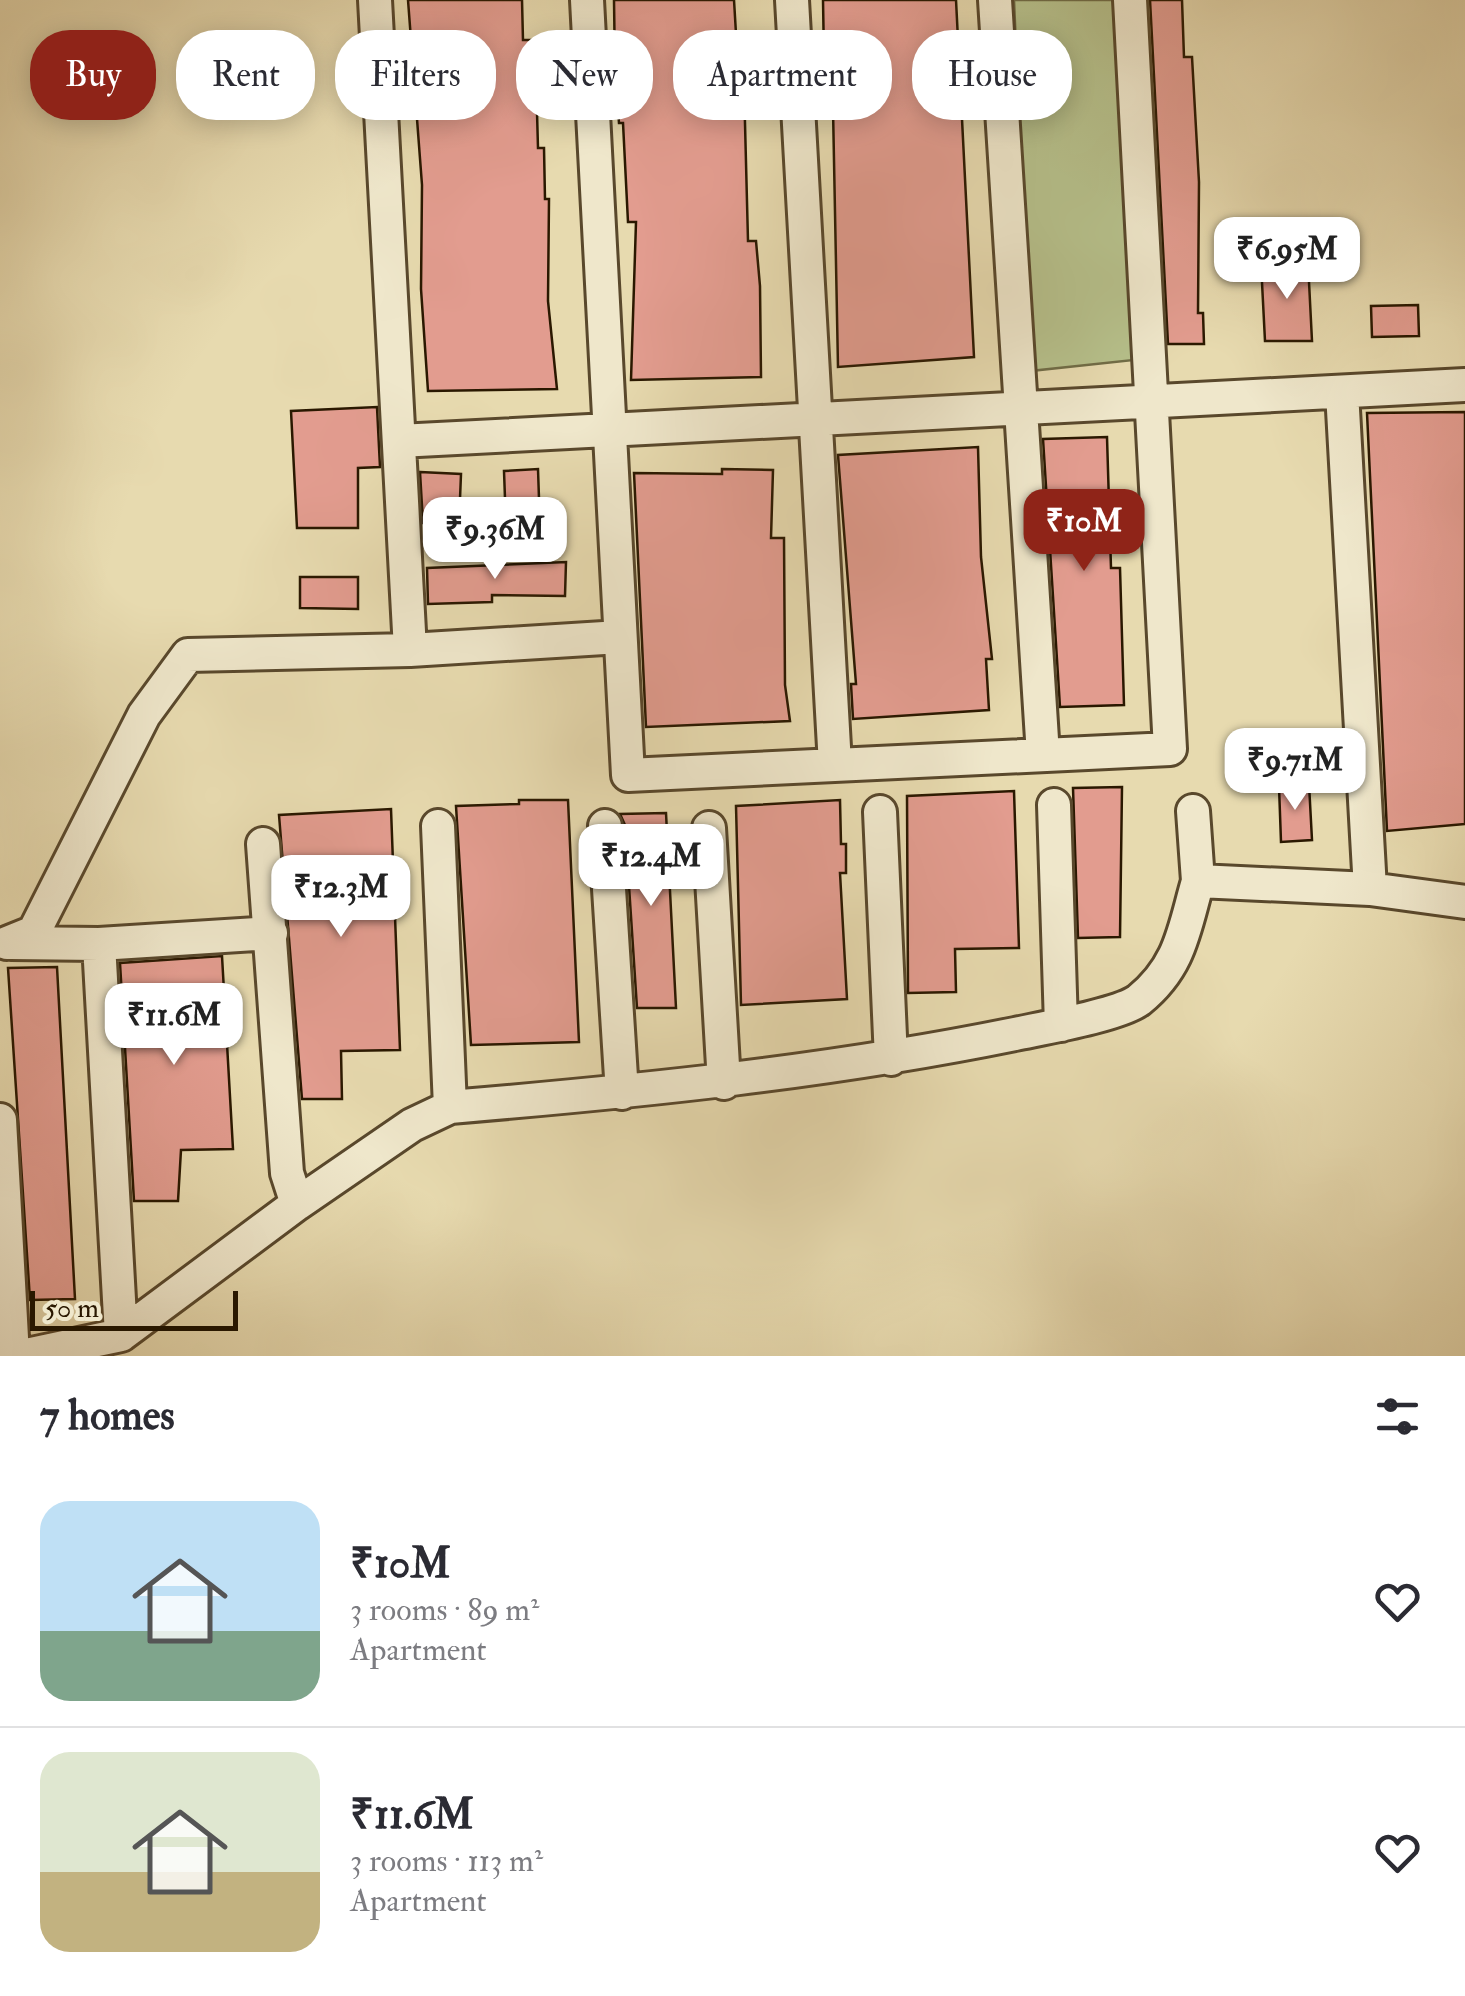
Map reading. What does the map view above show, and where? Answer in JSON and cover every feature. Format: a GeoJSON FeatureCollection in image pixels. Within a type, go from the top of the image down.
{"type":"FeatureCollection","features":[{"type":"Feature","properties":{"kind":"street"},"geometry":{"type":"LineString","coordinates":[[375,0],[410,650]]}},
{"type":"Feature","properties":{"kind":"street"},"geometry":{"type":"LineString","coordinates":[[587,0],[628,775],[1170,749],[1130,0]]}},
{"type":"Feature","properties":{"kind":"street"},"geometry":{"type":"LineString","coordinates":[[792,0],[835,765]]}},
{"type":"Feature","properties":{"kind":"street"},"geometry":{"type":"LineString","coordinates":[[995,0],[1042,755]]}},
{"type":"Feature","properties":{"kind":"street"},"geometry":{"type":"LineString","coordinates":[[1343,402],[1465,385]]}},
{"type":"Feature","properties":{"kind":"street"},"geometry":{"type":"LineString","coordinates":[[400,450],[1343,402],[1465,404]]}},
{"type":"Feature","properties":{"kind":"street"},"geometry":{"type":"LineString","coordinates":[[1343,402],[1370,889]]}},
{"type":"Feature","properties":{"kind":"street"},"geometry":{"type":"LineString","coordinates":[[3,952],[34,932],[144,716],[188,655],[410,650],[620,637]]}},
{"type":"Feature","properties":{"kind":"street"},"geometry":{"type":"LineString","coordinates":[[1054,805],[1060,1024]]}},
{"type":"Feature","properties":{"kind":"street"},"geometry":{"type":"LineString","coordinates":[[880,812],[892,1059]]}},
{"type":"Feature","properties":{"kind":"street"},"geometry":{"type":"LineString","coordinates":[[22,1356],[121,1335],[297,1204],[412,1125],[450,1107],[724,1083],[892,1059],[1060,1024],[1136,1002],[1174,965],[1198,880],[1193,812]]}},
{"type":"Feature","properties":{"kind":"street"},"geometry":{"type":"LineString","coordinates":[[438,826],[450,1107]]}},
{"type":"Feature","properties":{"kind":"street"},"geometry":{"type":"LineString","coordinates":[[605,826],[622,1093]]}},
{"type":"Feature","properties":{"kind":"street"},"geometry":{"type":"LineString","coordinates":[[709,828],[724,1083]]}},
{"type":"Feature","properties":{"kind":"street"},"geometry":{"type":"LineString","coordinates":[[264,844],[287,1173],[297,1204]]}},
{"type":"Feature","properties":{"kind":"street"},"geometry":{"type":"LineString","coordinates":[[1198,880],[1370,889],[1465,902]]}},
{"type":"Feature","properties":{"kind":"street"},"geometry":{"type":"LineString","coordinates":[[3,952],[272,933]]}},
{"type":"Feature","properties":{"kind":"street"},"geometry":{"type":"LineString","coordinates":[[99,944],[121,1335]]}},
{"type":"Feature","properties":{"kind":"street"},"geometry":{"type":"LineString","coordinates":[[0,1120],[2,1220],[13,1356]]}},
{"type":"Feature","properties":{"kind":"green space"},"geometry":{"type":"Polygon","coordinates":[[[1014,0],[1129,0],[1134,360],[1030,371],[1019,120],[1072,120],[1072,30],[1015,30],[1014,0]]]}},
{"type":"Feature","properties":{"kind":"building"},"geometry":{"type":"Polygon","coordinates":[[[408,0],[522,0],[523,30],[516,30],[516,120],[537,120],[538,148],[544,148],[545,199],[549,199],[548,301],[557,389],[428,391],[417,120],[496,120],[496,30],[410,30],[408,0]]]}},
{"type":"Feature","properties":{"kind":"building"},"geometry":{"type":"Polygon","coordinates":[[[614,0],[734,0],[736,30],[673,30],[673,120],[745,120],[748,241],[756,241],[760,286],[761,377],[631,380],[636,222],[628,222],[623,123],[619,120],[653,120],[653,30],[614,30],[614,0]]]}},
{"type":"Feature","properties":{"kind":"building"},"geometry":{"type":"Polygon","coordinates":[[[823,0],[956,0],[958,30],[912,30],[912,120],[962,120],[974,357],[838,367],[833,120],[892,120],[892,30],[824,30],[823,0]]]}},
{"type":"Feature","properties":{"kind":"building"},"geometry":{"type":"Polygon","coordinates":[[[1150,0],[1182,0],[1184,57],[1192,57],[1199,182],[1198,313],[1203,313],[1204,344],[1168,344],[1150,0]]]}},
{"type":"Feature","properties":{"kind":"building"},"geometry":{"type":"Polygon","coordinates":[[[1308,262],[1312,341],[1265,341],[1261,263],[1308,262]]]}},
{"type":"Feature","properties":{"kind":"building"},"geometry":{"type":"Polygon","coordinates":[[[1418,305],[1419,336],[1372,337],[1371,306],[1418,305]]]}},
{"type":"Feature","properties":{"kind":"building"},"geometry":{"type":"Polygon","coordinates":[[[377,407],[380,467],[358,468],[358,528],[297,528],[291,411],[377,407]]]}},
{"type":"Feature","properties":{"kind":"building"},"geometry":{"type":"Polygon","coordinates":[[[1465,412],[1465,824],[1387,831],[1367,413],[1465,412]]]}},
{"type":"Feature","properties":{"kind":"building"},"geometry":{"type":"Polygon","coordinates":[[[1107,437],[1111,568],[1120,568],[1124,705],[1060,707],[1043,439],[1107,437]]]}},
{"type":"Feature","properties":{"kind":"building"},"geometry":{"type":"Polygon","coordinates":[[[978,447],[981,557],[992,659],[986,659],[989,710],[853,719],[851,684],[856,684],[838,455],[978,447]]]}},
{"type":"Feature","properties":{"kind":"building"},"geometry":{"type":"Polygon","coordinates":[[[538,469],[540,528],[506,526],[504,471],[538,469]]]}},
{"type":"Feature","properties":{"kind":"building"},"geometry":{"type":"Polygon","coordinates":[[[722,469],[773,470],[771,538],[784,538],[785,685],[790,721],[646,727],[634,473],[722,474],[722,469]]]}},
{"type":"Feature","properties":{"kind":"building"},"geometry":{"type":"Polygon","coordinates":[[[420,472],[461,474],[459,524],[423,523],[420,472]]]}},
{"type":"Feature","properties":{"kind":"building"},"geometry":{"type":"Polygon","coordinates":[[[566,562],[565,596],[492,595],[492,602],[428,604],[427,568],[566,562]]]}},
{"type":"Feature","properties":{"kind":"building"},"geometry":{"type":"Polygon","coordinates":[[[300,577],[358,577],[358,609],[300,608],[300,577]]]}},
{"type":"Feature","properties":{"kind":"building"},"geometry":{"type":"Polygon","coordinates":[[[1309,784],[1312,840],[1281,842],[1279,786],[1309,784]]]}},
{"type":"Feature","properties":{"kind":"building"},"geometry":{"type":"Polygon","coordinates":[[[1122,787],[1120,937],[1078,938],[1073,788],[1122,787]]]}},
{"type":"Feature","properties":{"kind":"building"},"geometry":{"type":"Polygon","coordinates":[[[1014,791],[1019,948],[955,949],[956,992],[908,993],[907,796],[1014,791]]]}},
{"type":"Feature","properties":{"kind":"building"},"geometry":{"type":"Polygon","coordinates":[[[519,800],[568,800],[579,1042],[471,1045],[456,806],[519,804],[519,800]]]}},
{"type":"Feature","properties":{"kind":"building"},"geometry":{"type":"Polygon","coordinates":[[[840,800],[841,844],[846,844],[846,873],[840,873],[847,999],[741,1005],[736,806],[840,800]]]}},
{"type":"Feature","properties":{"kind":"building"},"geometry":{"type":"Polygon","coordinates":[[[391,809],[400,1050],[341,1051],[342,1099],[302,1099],[279,815],[391,809]]]}},
{"type":"Feature","properties":{"kind":"building"},"geometry":{"type":"Polygon","coordinates":[[[666,813],[676,1008],[637,1008],[625,825],[620,814],[666,813]]]}},
{"type":"Feature","properties":{"kind":"building"},"geometry":{"type":"Polygon","coordinates":[[[222,956],[233,1149],[181,1150],[178,1201],[134,1201],[120,963],[222,956]]]}},
{"type":"Feature","properties":{"kind":"building"},"geometry":{"type":"Polygon","coordinates":[[[57,967],[75,1299],[30,1300],[8,968],[57,967]]]}}]}
